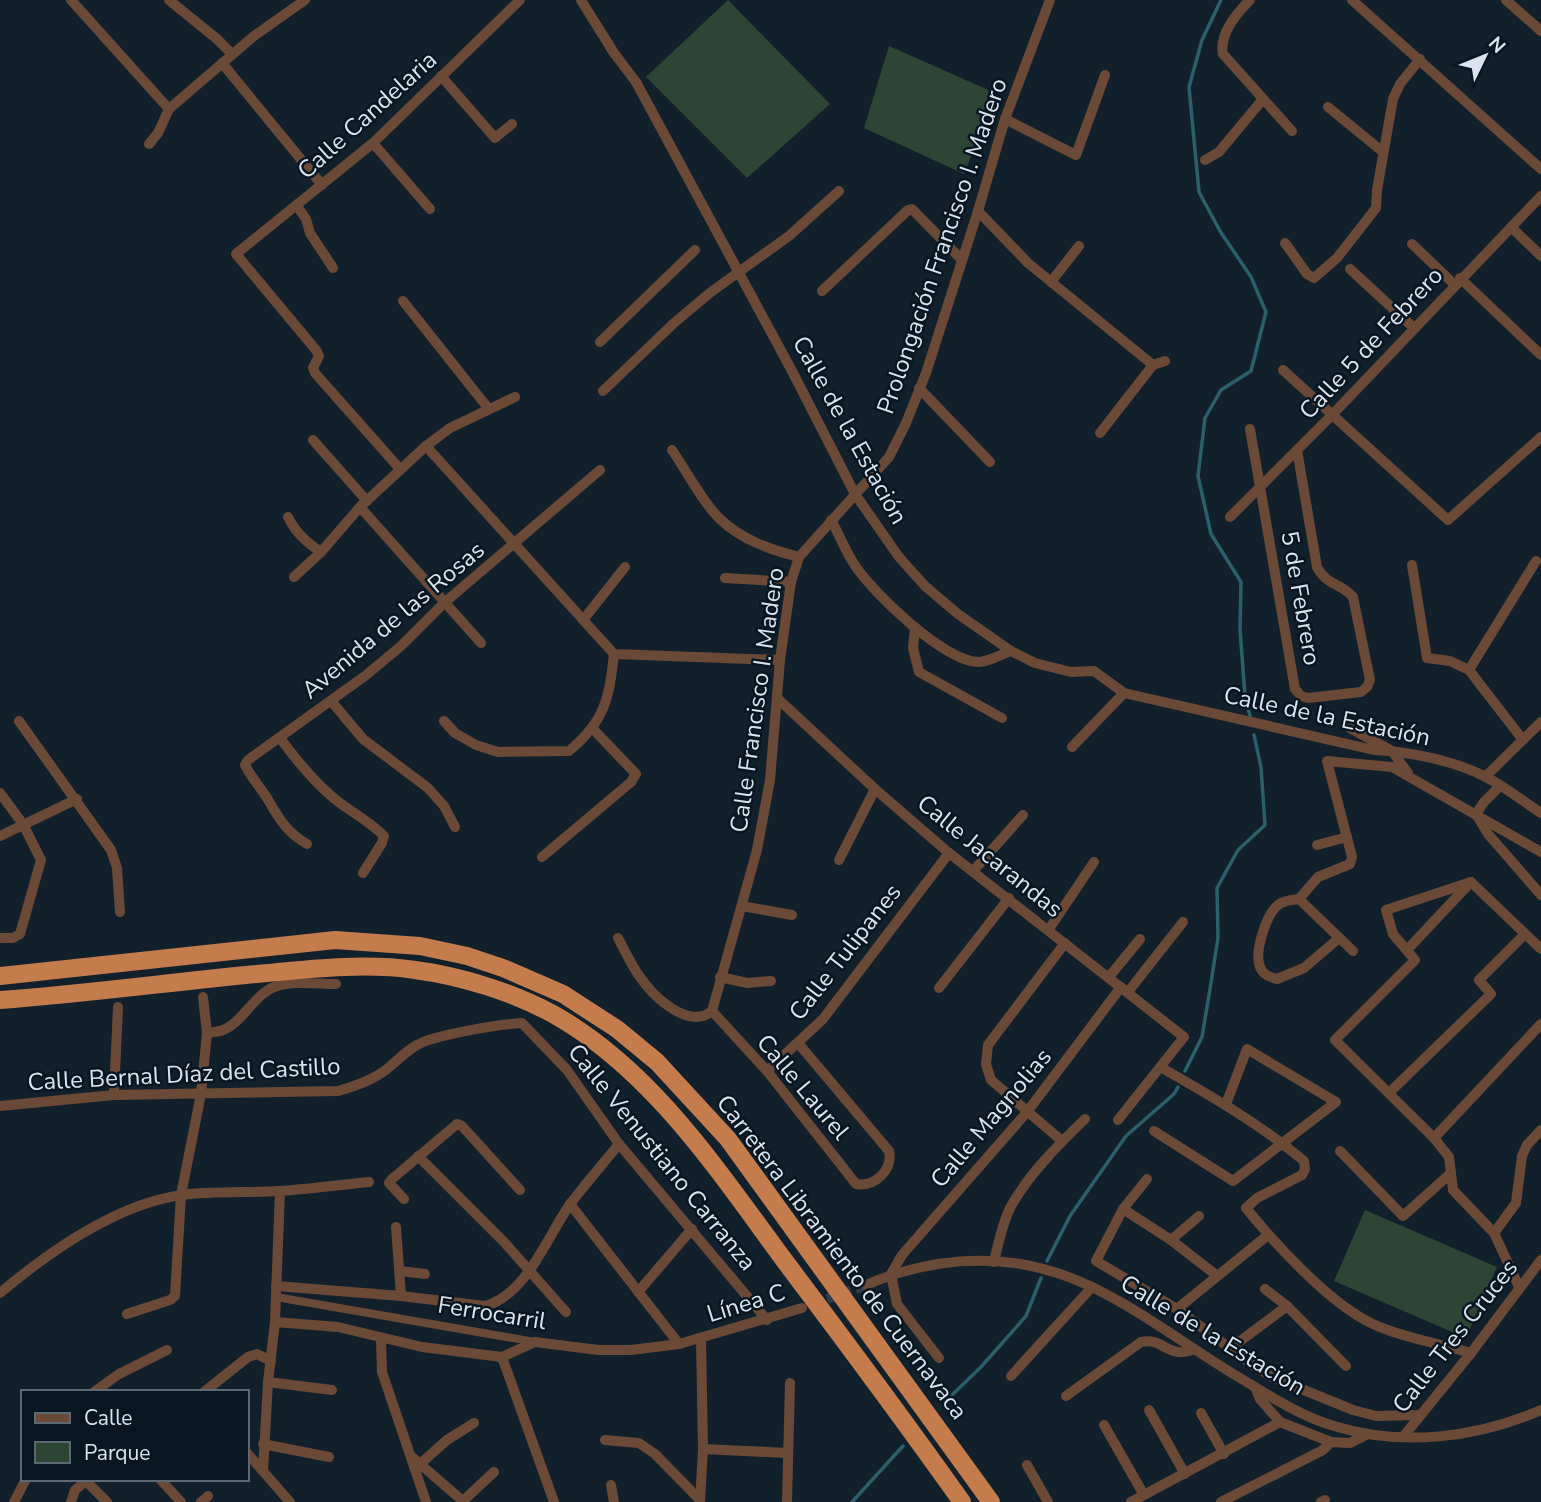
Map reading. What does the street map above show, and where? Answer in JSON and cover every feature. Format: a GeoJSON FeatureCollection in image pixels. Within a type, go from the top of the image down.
{"type":"FeatureCollection","features":[{"type":"Feature","properties":{"kind":"highway","name":"Carretera Libramiento de Cuernavaca"},"geometry":{"type":"LineString","coordinates":[[0,976],[335,940],[420,947],[467,956],[563,994],[617,1029],[657,1062],[729,1139],[991,1502]]}},
{"type":"Feature","properties":{"kind":"highway","name":"Carretera Libramiento de Cuernavaca"},"geometry":{"type":"LineString","coordinates":[[0,1000],[301,970],[382,968],[415,970],[460,980],[520,999],[552,1014],[603,1049],[638,1080],[706,1156],[962,1502]]}},
{"type":"Feature","properties":{"kind":"street"},"geometry":{"type":"LineString","coordinates":[[71,0],[169,108]]}},
{"type":"Feature","properties":{"kind":"street"},"geometry":{"type":"LineString","coordinates":[[169,0],[232,54]]}},
{"type":"Feature","properties":{"kind":"street"},"geometry":{"type":"LineString","coordinates":[[149,144],[158,133],[169,108],[232,54],[305,0]]}},
{"type":"Feature","properties":{"kind":"street","name":"Calle Candelaria"},"geometry":{"type":"LineString","coordinates":[[400,470],[316,373],[313,368],[319,356],[316,350],[236,254],[373,143],[520,0]]}},
{"type":"Feature","properties":{"kind":"street","name":"Calle de la Estación"},"geometry":{"type":"LineString","coordinates":[[581,0],[614,53],[636,82],[792,371],[855,494],[898,557],[925,586],[958,614],[1011,651],[1035,663],[1071,672],[1094,671],[1124,693],[1374,750],[1392,751],[1452,764],[1485,776],[1541,813]]}},
{"type":"Feature","properties":{"kind":"street","name":"Prolongación Francisco I. Madero"},"geometry":{"type":"LineString","coordinates":[[855,494],[889,457],[906,424],[978,211],[1005,119],[1050,0]]}},
{"type":"Feature","properties":{"kind":"street"},"geometry":{"type":"LineString","coordinates":[[1250,0],[1229,26],[1221,46],[1223,54],[1292,131]]}},
{"type":"Feature","properties":{"kind":"street"},"geometry":{"type":"LineString","coordinates":[[1352,0],[1541,169]]}},
{"type":"Feature","properties":{"kind":"street"},"geometry":{"type":"LineString","coordinates":[[1506,0],[1541,31]]}},
{"type":"Feature","properties":{"kind":"street"},"geometry":{"type":"LineString","coordinates":[[1285,243],[1307,274],[1314,278],[1338,258],[1376,208],[1393,99],[1400,84],[1420,59]]}},
{"type":"Feature","properties":{"kind":"street"},"geometry":{"type":"LineString","coordinates":[[222,63],[322,185]]}},
{"type":"Feature","properties":{"kind":"street"},"geometry":{"type":"LineString","coordinates":[[1005,119],[1076,155],[1105,75]]}},
{"type":"Feature","properties":{"kind":"street"},"geometry":{"type":"LineString","coordinates":[[441,76],[495,138],[512,124]]}},
{"type":"Feature","properties":{"kind":"street"},"geometry":{"type":"LineString","coordinates":[[1205,160],[1219,152],[1263,99]]}},
{"type":"Feature","properties":{"kind":"street"},"geometry":{"type":"LineString","coordinates":[[1328,107],[1383,152]]}},
{"type":"Feature","properties":{"kind":"street"},"geometry":{"type":"LineString","coordinates":[[373,143],[430,209]]}},
{"type":"Feature","properties":{"kind":"street"},"geometry":{"type":"LineString","coordinates":[[603,391],[674,323],[789,236],[839,191]]}},
{"type":"Feature","properties":{"kind":"street","name":"Calle 5 de Febrero"},"geometry":{"type":"LineString","coordinates":[[1230,517],[1333,414],[1541,196]]}},
{"type":"Feature","properties":{"kind":"street"},"geometry":{"type":"LineString","coordinates":[[297,206],[306,219],[310,233],[333,268]]}},
{"type":"Feature","properties":{"kind":"street"},"geometry":{"type":"LineString","coordinates":[[822,291],[912,209],[962,260]]}},
{"type":"Feature","properties":{"kind":"street"},"geometry":{"type":"LineString","coordinates":[[978,211],[1028,263],[1153,365]]}},
{"type":"Feature","properties":{"kind":"street"},"geometry":{"type":"LineString","coordinates":[[1511,227],[1541,256]]}},
{"type":"Feature","properties":{"kind":"street"},"geometry":{"type":"LineString","coordinates":[[1412,244],[1541,355]]}},
{"type":"Feature","properties":{"kind":"street"},"geometry":{"type":"LineString","coordinates":[[1051,282],[1079,246]]}},
{"type":"Feature","properties":{"kind":"street"},"geometry":{"type":"LineString","coordinates":[[600,342],[695,250]]}},
{"type":"Feature","properties":{"kind":"street"},"geometry":{"type":"LineString","coordinates":[[1350,269],[1414,328]]}},
{"type":"Feature","properties":{"kind":"street"},"geometry":{"type":"LineString","coordinates":[[403,301],[488,408]]}},
{"type":"Feature","properties":{"kind":"street"},"geometry":{"type":"LineString","coordinates":[[1100,433],[1153,365],[1165,361]]}},
{"type":"Feature","properties":{"kind":"street"},"geometry":{"type":"LineString","coordinates":[[1283,370],[1448,520],[1541,437]]}},
{"type":"Feature","properties":{"kind":"street"},"geometry":{"type":"LineString","coordinates":[[919,388],[990,462]]}},
{"type":"Feature","properties":{"kind":"street"},"geometry":{"type":"LineString","coordinates":[[294,577],[321,552],[364,504],[426,446],[450,428],[514,397]]}},
{"type":"Feature","properties":{"kind":"street","name":"5 de Febrero"},"geometry":{"type":"LineString","coordinates":[[1250,429],[1295,689],[1301,696],[1308,698],[1361,692],[1370,680],[1353,597],[1346,589],[1322,577],[1317,567],[1297,450]]}},
{"type":"Feature","properties":{"kind":"street"},"geometry":{"type":"LineString","coordinates":[[313,440],[444,603],[481,643]]}},
{"type":"Feature","properties":{"kind":"street"},"geometry":{"type":"LineString","coordinates":[[426,446],[614,654],[780,660]]}},
{"type":"Feature","properties":{"kind":"street"},"geometry":{"type":"LineString","coordinates":[[672,450],[719,517],[736,532],[757,544],[799,557]]}},
{"type":"Feature","properties":{"kind":"street","name":"Avenida de las Rosas"},"geometry":{"type":"LineString","coordinates":[[307,844],[296,838],[279,821],[245,765],[248,760],[332,702],[401,646],[444,603],[600,470]]}},
{"type":"Feature","properties":{"kind":"street","name":"Calle Francisco I. Madero"},"geometry":{"type":"LineString","coordinates":[[712,1011],[757,849],[770,780],[780,660],[791,582],[799,557],[855,494]]}},
{"type":"Feature","properties":{"kind":"street"},"geometry":{"type":"LineString","coordinates":[[288,517],[306,542],[321,552]]}},
{"type":"Feature","properties":{"kind":"street"},"geometry":{"type":"LineString","coordinates":[[831,520],[854,564],[878,593],[915,627],[965,659],[981,662],[1011,651]]}},
{"type":"Feature","properties":{"kind":"street"},"geometry":{"type":"LineString","coordinates":[[1469,670],[1536,561]]}},
{"type":"Feature","properties":{"kind":"street"},"geometry":{"type":"LineString","coordinates":[[1412,565],[1427,658],[1450,660],[1469,670],[1522,740]]}},
{"type":"Feature","properties":{"kind":"street"},"geometry":{"type":"LineString","coordinates":[[583,620],[625,567]]}},
{"type":"Feature","properties":{"kind":"street"},"geometry":{"type":"LineString","coordinates":[[725,578],[791,582]]}},
{"type":"Feature","properties":{"kind":"street"},"geometry":{"type":"LineString","coordinates":[[915,627],[914,649],[919,673],[1002,719]]}},
{"type":"Feature","properties":{"kind":"street"},"geometry":{"type":"LineString","coordinates":[[444,721],[455,733],[498,752],[569,751],[593,729],[610,693],[614,654]]}},
{"type":"Feature","properties":{"kind":"street"},"geometry":{"type":"LineString","coordinates":[[1072,747],[1124,693]]}},
{"type":"Feature","properties":{"kind":"street","name":"Calle Jacarandas"},"geometry":{"type":"LineString","coordinates":[[777,698],[949,853],[1184,1037],[1162,1068]]}},
{"type":"Feature","properties":{"kind":"street"},"geometry":{"type":"LineString","coordinates":[[332,702],[363,739],[428,788],[444,806],[455,827]]}},
{"type":"Feature","properties":{"kind":"street"},"geometry":{"type":"LineString","coordinates":[[19,721],[111,850],[117,869],[120,912]]}},
{"type":"Feature","properties":{"kind":"street"},"geometry":{"type":"LineString","coordinates":[[1485,776],[1541,722]]}},
{"type":"Feature","properties":{"kind":"street"},"geometry":{"type":"LineString","coordinates":[[1350,728],[1392,751],[1411,777]]}},
{"type":"Feature","properties":{"kind":"street"},"geometry":{"type":"LineString","coordinates":[[542,857],[631,782],[636,774],[593,729]]}},
{"type":"Feature","properties":{"kind":"street"},"geometry":{"type":"LineString","coordinates":[[280,738],[295,758],[339,802],[365,819],[384,836],[363,873]]}},
{"type":"Feature","properties":{"kind":"street"},"geometry":{"type":"LineString","coordinates":[[1339,938],[1304,968],[1291,975],[1277,979],[1265,975],[1259,965],[1260,943],[1266,922],[1276,906],[1284,901],[1300,899],[1318,877],[1350,864],[1352,857],[1327,761],[1392,767],[1541,852]]}},
{"type":"Feature","properties":{"kind":"street"},"geometry":{"type":"LineString","coordinates":[[1476,814],[1500,786]]}},
{"type":"Feature","properties":{"kind":"street"},"geometry":{"type":"LineString","coordinates":[[839,860],[875,789]]}},
{"type":"Feature","properties":{"kind":"street"},"geometry":{"type":"LineString","coordinates":[[0,793],[23,824],[41,860],[20,934],[13,938],[0,938]]}},
{"type":"Feature","properties":{"kind":"street"},"geometry":{"type":"LineString","coordinates":[[0,836],[77,799]]}},
{"type":"Feature","properties":{"kind":"street"},"geometry":{"type":"LineString","coordinates":[[1476,814],[1488,834],[1541,895]]}},
{"type":"Feature","properties":{"kind":"street"},"geometry":{"type":"LineString","coordinates":[[974,870],[1023,815]]}},
{"type":"Feature","properties":{"kind":"street"},"geometry":{"type":"LineString","coordinates":[[1317,845],[1346,836]]}},
{"type":"Feature","properties":{"kind":"street","name":"Calle Tulipanes"},"geometry":{"type":"LineString","coordinates":[[767,1071],[798,1043],[835,1003],[949,853]]}},
{"type":"Feature","properties":{"kind":"street"},"geometry":{"type":"LineString","coordinates":[[1049,929],[1094,862]]}},
{"type":"Feature","properties":{"kind":"street"},"geometry":{"type":"LineString","coordinates":[[1471,881],[1541,949]]}},
{"type":"Feature","properties":{"kind":"street"},"geometry":{"type":"LineString","coordinates":[[1408,950],[1471,881]]}},
{"type":"Feature","properties":{"kind":"street"},"geometry":{"type":"LineString","coordinates":[[1471,881],[1385,910],[1393,934],[1415,960],[1335,1040],[1390,1092],[1450,1157],[1453,1190],[1494,1233],[1519,1287]]}},
{"type":"Feature","properties":{"kind":"street"},"geometry":{"type":"LineString","coordinates":[[939,988],[1009,898]]}},
{"type":"Feature","properties":{"kind":"street"},"geometry":{"type":"LineString","coordinates":[[1300,899],[1353,951]]}},
{"type":"Feature","properties":{"kind":"street"},"geometry":{"type":"LineString","coordinates":[[742,905],[792,915]]}},
{"type":"Feature","properties":{"kind":"street","name":"Calle Magnolias"},"geometry":{"type":"LineString","coordinates":[[891,1274],[902,1255],[1027,1112],[1183,922]]}},
{"type":"Feature","properties":{"kind":"street"},"geometry":{"type":"LineString","coordinates":[[1390,1092],[1491,994],[1479,980],[1525,934]]}},
{"type":"Feature","properties":{"kind":"street"},"geometry":{"type":"LineString","coordinates":[[618,938],[648,988],[670,1006],[682,1015],[695,1018],[705,1017],[712,1011]]}},
{"type":"Feature","properties":{"kind":"street"},"geometry":{"type":"LineString","coordinates":[[1110,977],[1140,939]]}},
{"type":"Feature","properties":{"kind":"street"},"geometry":{"type":"LineString","coordinates":[[1062,1141],[991,1080],[986,1064],[988,1045],[1065,943]]}},
{"type":"Feature","properties":{"kind":"street"},"geometry":{"type":"LineString","coordinates":[[720,977],[747,983],[771,981]]}},
{"type":"Feature","properties":{"kind":"street"},"geometry":{"type":"LineString","coordinates":[[206,1033],[223,1030],[232,1025],[252,1004],[273,988],[298,984],[335,984]]}},
{"type":"Feature","properties":{"kind":"street"},"geometry":{"type":"LineString","coordinates":[[127,1314],[175,1296],[181,1195],[201,1094],[206,1033],[203,997]]}},
{"type":"Feature","properties":{"kind":"street"},"geometry":{"type":"LineString","coordinates":[[114,1095],[118,1007]]}},
{"type":"Feature","properties":{"kind":"street","name":"Calle Laurel"},"geometry":{"type":"LineString","coordinates":[[712,1011],[767,1071],[856,1184],[872,1182],[889,1168],[889,1151],[798,1043]]}},
{"type":"Feature","properties":{"kind":"street","name":"Calle Bernal Díaz del Castillo"},"geometry":{"type":"LineString","coordinates":[[0,1105],[114,1095],[338,1091],[362,1084],[385,1071],[414,1046],[424,1041],[522,1023]]}},
{"type":"Feature","properties":{"kind":"street","name":"Calle Venustiano Carranza"},"geometry":{"type":"LineString","coordinates":[[522,1023],[567,1070],[620,1144],[767,1320]]}},
{"type":"Feature","properties":{"kind":"street"},"geometry":{"type":"LineString","coordinates":[[1434,1138],[1541,1024]]}},
{"type":"Feature","properties":{"kind":"street"},"geometry":{"type":"LineString","coordinates":[[1154,1131],[1233,1181],[1336,1102],[1247,1049],[1226,1104]]}},
{"type":"Feature","properties":{"kind":"street"},"geometry":{"type":"LineString","coordinates":[[1118,1120],[1162,1068],[1226,1104],[1283,1143],[1304,1161],[1305,1169],[1302,1175],[1257,1198],[1246,1208],[1268,1234],[1347,1310],[1376,1325],[1471,1353]]}},
{"type":"Feature","properties":{"kind":"street"},"geometry":{"type":"LineString","coordinates":[[994,1262],[1002,1228],[1010,1209],[1062,1141],[1085,1119]]}},
{"type":"Feature","properties":{"kind":"street"},"geometry":{"type":"LineString","coordinates":[[404,1199],[389,1184],[452,1126],[462,1126],[520,1190]]}},
{"type":"Feature","properties":{"kind":"street"},"geometry":{"type":"LineString","coordinates":[[1494,1233],[1516,1203],[1522,1156],[1527,1145],[1541,1130]]}},
{"type":"Feature","properties":{"kind":"street"},"geometry":{"type":"LineString","coordinates":[[276,1292],[401,1296],[485,1306],[496,1303],[530,1270],[570,1204],[620,1144]]}},
{"type":"Feature","properties":{"kind":"street"},"geometry":{"type":"LineString","coordinates":[[1340,1151],[1403,1216],[1451,1172]]}},
{"type":"Feature","properties":{"kind":"street"},"geometry":{"type":"LineString","coordinates":[[418,1156],[530,1270],[566,1312]]}},
{"type":"Feature","properties":{"kind":"street"},"geometry":{"type":"LineString","coordinates":[[1147,1179],[1123,1209],[1096,1261],[1177,1309],[1272,1377],[1353,1410],[1376,1416],[1420,1415]]}},
{"type":"Feature","properties":{"kind":"street"},"geometry":{"type":"LineString","coordinates":[[0,1293],[75,1237],[107,1220],[149,1204],[181,1195],[281,1191],[369,1182]]}},
{"type":"Feature","properties":{"kind":"street"},"geometry":{"type":"LineString","coordinates":[[263,1471],[268,1382],[275,1322],[281,1191]]}},
{"type":"Feature","properties":{"kind":"street"},"geometry":{"type":"LineString","coordinates":[[570,1204],[679,1343]]}},
{"type":"Feature","properties":{"kind":"street"},"geometry":{"type":"LineString","coordinates":[[1123,1209],[1171,1240],[1216,1275]]}},
{"type":"Feature","properties":{"kind":"street"},"geometry":{"type":"LineString","coordinates":[[1171,1240],[1199,1216]]}},
{"type":"Feature","properties":{"kind":"street"},"geometry":{"type":"LineString","coordinates":[[396,1227],[401,1296]]}},
{"type":"Feature","properties":{"kind":"street"},"geometry":{"type":"LineString","coordinates":[[638,1292],[692,1229]]}},
{"type":"Feature","properties":{"kind":"street"},"geometry":{"type":"LineString","coordinates":[[1177,1309],[1268,1234]]}},
{"type":"Feature","properties":{"kind":"street","name":"Calle de la Estación"},"geometry":{"type":"LineString","coordinates":[[866,1285],[891,1274],[930,1264],[966,1260],[1026,1265],[1057,1273],[1092,1287],[1161,1327],[1192,1350],[1300,1412],[1366,1435],[1435,1437],[1493,1426],[1541,1410]]}},
{"type":"Feature","properties":{"kind":"street","name":"Calle Tres Cruces"},"geometry":{"type":"LineString","coordinates":[[1403,1437],[1541,1261]]}},
{"type":"Feature","properties":{"kind":"street"},"geometry":{"type":"LineString","coordinates":[[400,1271],[425,1274]]}},
{"type":"Feature","properties":{"kind":"street"},"geometry":{"type":"LineString","coordinates":[[891,1274],[897,1304],[939,1358]]}},
{"type":"Feature","properties":{"kind":"street"},"geometry":{"type":"LineString","coordinates":[[1011,1376],[1092,1287]]}},
{"type":"Feature","properties":{"kind":"street"},"geometry":{"type":"LineString","coordinates":[[1265,1289],[1287,1306],[1346,1366]]}},
{"type":"Feature","properties":{"kind":"street","name":"Ferrocarril"},"geometry":{"type":"LineString","coordinates":[[276,1292],[535,1342],[631,1350],[701,1338]]}},
{"type":"Feature","properties":{"kind":"street"},"geometry":{"type":"LineString","coordinates":[[1231,1348],[1287,1306]]}},
{"type":"Feature","properties":{"kind":"street","name":"Línea C"},"geometry":{"type":"LineString","coordinates":[[701,1338],[802,1308]]}},
{"type":"Feature","properties":{"kind":"street"},"geometry":{"type":"LineString","coordinates":[[275,1322],[338,1326],[381,1339],[422,1347],[502,1357],[535,1342]]}},
{"type":"Feature","properties":{"kind":"street"},"geometry":{"type":"LineString","coordinates":[[700,1501],[703,1449],[701,1338]]}},
{"type":"Feature","properties":{"kind":"street"},"geometry":{"type":"LineString","coordinates":[[381,1339],[382,1372],[426,1502]]}},
{"type":"Feature","properties":{"kind":"street"},"geometry":{"type":"LineString","coordinates":[[1066,1396],[1141,1342],[1149,1340],[1182,1354],[1192,1350]]}},
{"type":"Feature","properties":{"kind":"street"},"geometry":{"type":"LineString","coordinates":[[97,1390],[120,1374],[167,1350]]}},
{"type":"Feature","properties":{"kind":"street"},"geometry":{"type":"LineString","coordinates":[[207,1390],[248,1357],[257,1354],[271,1361]]}},
{"type":"Feature","properties":{"kind":"street"},"geometry":{"type":"LineString","coordinates":[[502,1357],[554,1502]]}},
{"type":"Feature","properties":{"kind":"street"},"geometry":{"type":"LineString","coordinates":[[268,1382],[332,1390]]}},
{"type":"Feature","properties":{"kind":"street"},"geometry":{"type":"LineString","coordinates":[[787,1502],[790,1383]]}},
{"type":"Feature","properties":{"kind":"street"},"geometry":{"type":"LineString","coordinates":[[1255,1387],[1259,1399],[1280,1422],[1331,1442],[1350,1443],[1366,1435]]}},
{"type":"Feature","properties":{"kind":"street"},"geometry":{"type":"LineString","coordinates":[[1149,1410],[1185,1474]]}},
{"type":"Feature","properties":{"kind":"street"},"geometry":{"type":"LineString","coordinates":[[1201,1413],[1224,1454]]}},
{"type":"Feature","properties":{"kind":"street"},"geometry":{"type":"LineString","coordinates":[[1131,1502],[1280,1422]]}},
{"type":"Feature","properties":{"kind":"street"},"geometry":{"type":"LineString","coordinates":[[420,1464],[447,1440],[474,1423]]}},
{"type":"Feature","properties":{"kind":"street"},"geometry":{"type":"LineString","coordinates":[[1104,1425],[1144,1495]]}},
{"type":"Feature","properties":{"kind":"street"},"geometry":{"type":"LineString","coordinates":[[606,1440],[639,1443],[655,1454],[700,1501]]}},
{"type":"Feature","properties":{"kind":"street"},"geometry":{"type":"LineString","coordinates":[[1221,1502],[1239,1498],[1323,1450],[1331,1442]]}},
{"type":"Feature","properties":{"kind":"street"},"geometry":{"type":"LineString","coordinates":[[264,1444],[329,1457]]}},
{"type":"Feature","properties":{"kind":"street"},"geometry":{"type":"LineString","coordinates":[[703,1449],[788,1453]]}},
{"type":"Feature","properties":{"kind":"street"},"geometry":{"type":"LineString","coordinates":[[248,1454],[290,1502]]}},
{"type":"Feature","properties":{"kind":"street"},"geometry":{"type":"LineString","coordinates":[[410,1455],[464,1501],[494,1472]]}},
{"type":"Feature","properties":{"kind":"street"},"geometry":{"type":"LineString","coordinates":[[1027,1465],[1048,1502]]}},
{"type":"Feature","properties":{"kind":"street"},"geometry":{"type":"LineString","coordinates":[[15,1502],[25,1481]]}},
{"type":"Feature","properties":{"kind":"street"},"geometry":{"type":"LineString","coordinates":[[71,1502],[75,1490],[86,1481],[107,1502]]}},
{"type":"Feature","properties":{"kind":"street"},"geometry":{"type":"LineString","coordinates":[[162,1481],[181,1502]]}},
{"type":"Feature","properties":{"kind":"street"},"geometry":{"type":"LineString","coordinates":[[611,1485],[614,1502]]}},
{"type":"Feature","properties":{"kind":"green space"},"geometry":{"type":"Polygon","coordinates":[[[728,0],[830,104],[747,178],[646,77],[728,0]]]}},
{"type":"Feature","properties":{"kind":"green space"},"geometry":{"type":"Polygon","coordinates":[[[889,46],[995,93],[964,174],[864,128],[889,46]]]}},
{"type":"Feature","properties":{"kind":"green space"},"geometry":{"type":"Polygon","coordinates":[[[1365,1210],[1497,1267],[1466,1338],[1334,1281],[1365,1210]]]}},
{"type":"Feature","properties":{"kind":"waterway"},"geometry":{"type":"LineString","coordinates":[[1221,0],[1202,40],[1189,87],[1199,192],[1220,231],[1251,277],[1266,312],[1251,371],[1221,390],[1205,418],[1198,476],[1211,534],[1241,582],[1240,629],[1245,696],[1251,720]]}},
{"type":"Feature","properties":{"kind":"waterway"},"geometry":{"type":"LineString","coordinates":[[1185,1071],[1202,1037],[1218,938],[1217,888],[1238,850],[1265,825],[1261,767],[1254,735]]}},
{"type":"Feature","properties":{"kind":"waterway"},"geometry":{"type":"LineString","coordinates":[[1047,1261],[1070,1216],[1126,1136],[1174,1094],[1178,1087]]}},
{"type":"Feature","properties":{"kind":"waterway"},"geometry":{"type":"LineString","coordinates":[[952,1395],[1026,1316],[1041,1278]]}},
{"type":"Feature","properties":{"kind":"waterway"},"geometry":{"type":"LineString","coordinates":[[852,1502],[903,1446]]}},
{"type":"Feature","properties":{"kind":"tunnel"},"geometry":{"type":"LineString","coordinates":[[813,1304],[866,1285]]}}]}
